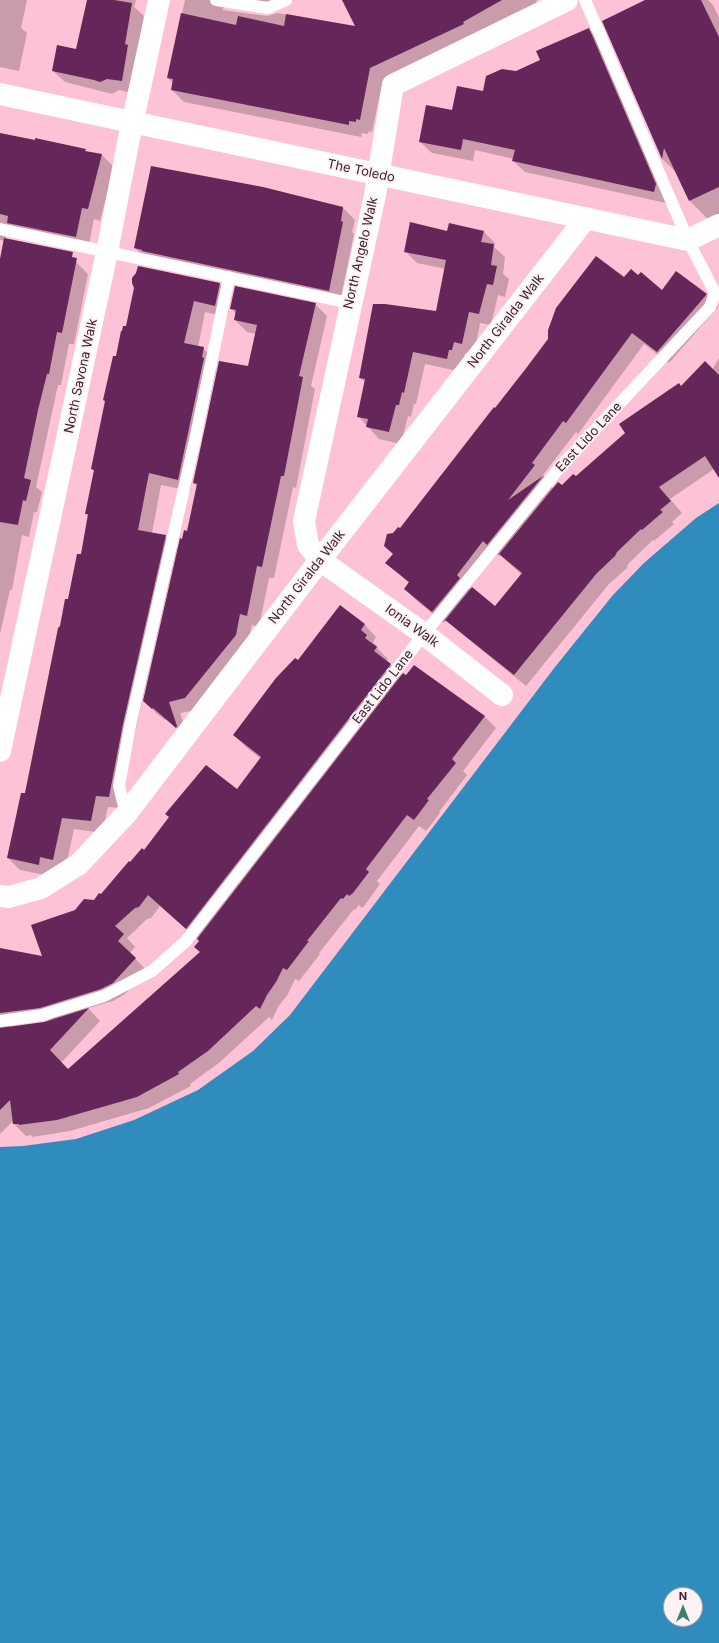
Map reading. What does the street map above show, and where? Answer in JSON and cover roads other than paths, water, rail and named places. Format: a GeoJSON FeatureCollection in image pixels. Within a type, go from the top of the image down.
{"type":"FeatureCollection","features":[{"type":"Feature","properties":{"kind":"street","name":"North Savona Walk"},"geometry":{"type":"LineString","coordinates":[[0,751],[107,252],[132,122],[159,0]]}},
{"type":"Feature","properties":{"kind":"street","name":"North Angelo Walk"},"geometry":{"type":"LineString","coordinates":[[320,560],[308,545],[304,521],[350,303],[375,195],[394,85],[568,0]]}},
{"type":"Feature","properties":{"kind":"street","name":"The Toledo"},"geometry":{"type":"LineString","coordinates":[[0,94],[688,240]]}},
{"type":"Feature","properties":{"kind":"street","name":"North Giralda Walk"},"geometry":{"type":"LineString","coordinates":[[0,896],[9,897],[41,888],[79,864],[126,814],[320,560],[586,218]]}},
{"type":"Feature","properties":{"kind":"street"},"geometry":{"type":"LineString","coordinates":[[688,240],[719,225]]}},
{"type":"Feature","properties":{"kind":"street","name":"Ionia Walk"},"geometry":{"type":"LineString","coordinates":[[320,560],[424,634],[502,695]]}},
{"type":"Feature","properties":{"kind":"lane"},"geometry":{"type":"LineString","coordinates":[[216,0],[268,8],[286,0]]}},
{"type":"Feature","properties":{"kind":"lane","name":"East Lido Lane"},"geometry":{"type":"LineString","coordinates":[[0,1021],[42,1015],[104,996],[152,971],[186,941],[424,634],[561,466],[710,306],[715,293],[688,240],[585,0]]}},
{"type":"Feature","properties":{"kind":"lane"},"geometry":{"type":"LineString","coordinates":[[0,229],[230,276],[350,303]]}},
{"type":"Feature","properties":{"kind":"lane"},"geometry":{"type":"LineString","coordinates":[[126,814],[119,786],[130,726],[195,440],[230,276]]}},
{"type":"Feature","properties":{"kind":"water"},"geometry":{"type":"Polygon","coordinates":[[[719,503],[719,1643],[0,1643],[0,1147],[23,1146],[76,1139],[134,1120],[198,1090],[253,1051],[290,1015],[555,667],[613,595],[644,563],[696,518],[719,503]]]}}]}
